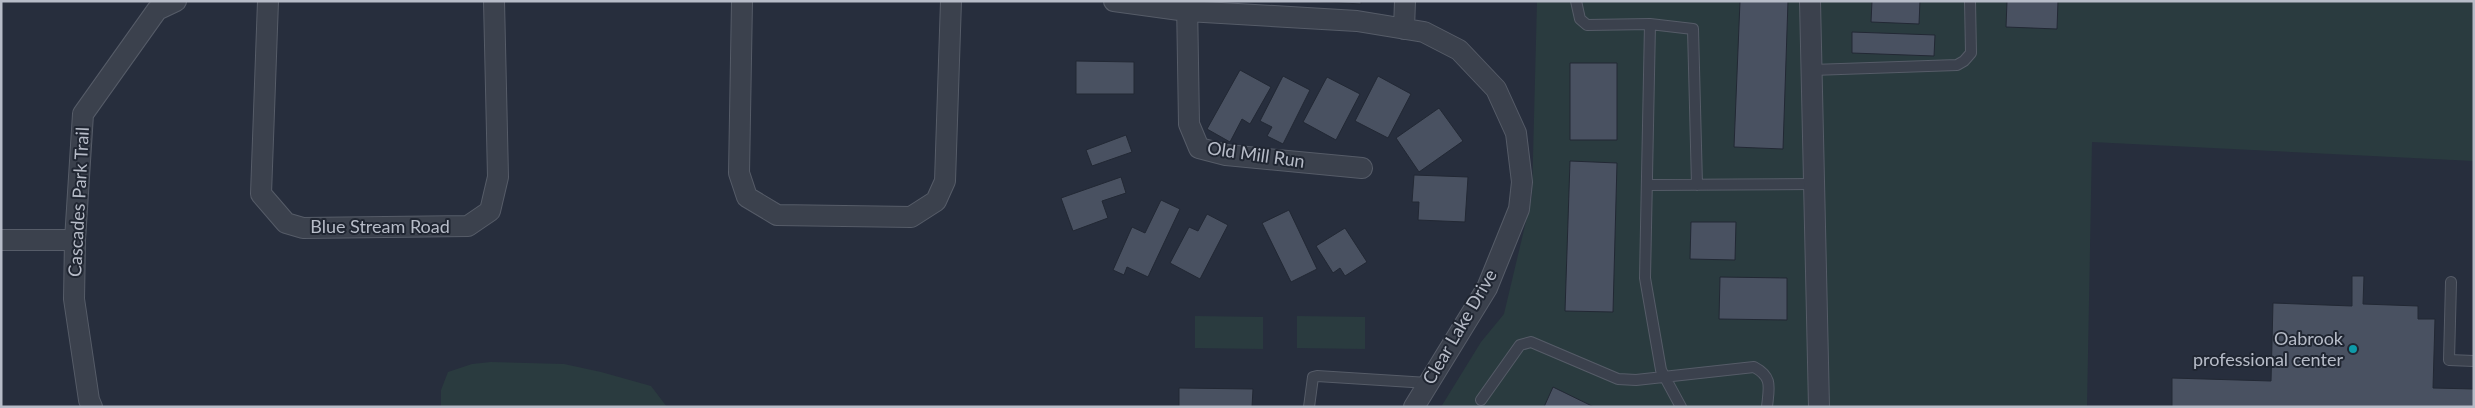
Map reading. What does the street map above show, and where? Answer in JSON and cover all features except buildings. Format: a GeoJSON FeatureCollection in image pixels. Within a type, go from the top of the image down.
{"type":"FeatureCollection","features":[{"type":"Feature","properties":{"kind":"street","name":"Cascades Park Trail"},"geometry":{"type":"LineString","coordinates":[[92,407],[89,400],[74,299],[75,240],[84,114],[157,10],[176,1]]}},
{"type":"Feature","properties":{"kind":"street","name":"Blue Stream Road"},"geometry":{"type":"LineString","coordinates":[[268,1],[261,194],[286,223],[303,228],[468,226],[490,211],[498,177],[494,1]]}},
{"type":"Feature","properties":{"kind":"street"},"geometry":{"type":"LineString","coordinates":[[742,1],[739,173],[748,197],[776,214],[911,217],[936,201],[945,181],[951,1]]}},
{"type":"Feature","properties":{"kind":"street","name":"Clear Lake Drive"},"geometry":{"type":"LineString","coordinates":[[1114,1],[1357,21],[1424,32],[1459,50],[1496,89],[1516,133],[1522,182],[1519,209],[1487,288],[1414,407]]}},
{"type":"Feature","properties":{"kind":"street"},"geometry":{"type":"LineString","coordinates":[[1404,29],[1405,1]]}},
{"type":"Feature","properties":{"kind":"street"},"geometry":{"type":"LineString","coordinates":[[1810,1],[1819,407]]}},
{"type":"Feature","properties":{"kind":"street","name":"Old Mill Run"},"geometry":{"type":"LineString","coordinates":[[1187,6],[1189,124],[1199,148],[1226,155],[1362,168]]}},
{"type":"Feature","properties":{"kind":"street"},"geometry":{"type":"LineString","coordinates":[[1,240],[75,240]]}},
{"type":"Feature","properties":{"kind":"lane"},"geometry":{"type":"LineString","coordinates":[[1576,1],[1580,19],[1587,25],[1650,24],[1693,29],[1697,185]]}},
{"type":"Feature","properties":{"kind":"lane"},"geometry":{"type":"LineString","coordinates":[[1812,70],[1957,65],[1964,61],[1971,53],[1970,1]]}},
{"type":"Feature","properties":{"kind":"lane"},"geometry":{"type":"LineString","coordinates":[[1650,24],[1644,278],[1661,370],[1681,407]]}},
{"type":"Feature","properties":{"kind":"lane"},"geometry":{"type":"LineString","coordinates":[[1647,185],[1814,184]]}},
{"type":"Feature","properties":{"kind":"lane"},"geometry":{"type":"LineString","coordinates":[[2451,282],[2449,360],[2474,361]]}},
{"type":"Feature","properties":{"kind":"lane"},"geometry":{"type":"LineString","coordinates":[[1481,400],[1520,345],[1531,342],[1618,379],[1636,380],[1754,367],[1764,372],[1770,384],[1767,407]]}},
{"type":"Feature","properties":{"kind":"lane"},"geometry":{"type":"LineString","coordinates":[[1309,407],[1310,383],[1313,377],[1317,376],[1428,383]]}},
{"type":"Feature","properties":{"kind":"shaded area"},"geometry":{"type":"Polygon","coordinates":[[[1537,1],[2474,1],[2474,161],[2092,142],[2087,407],[1441,407],[1481,342],[1504,314],[1532,196],[1537,1]]]}},
{"type":"Feature","properties":{"kind":"shaded area"},"geometry":{"type":"Polygon","coordinates":[[[1195,316],[1263,317],[1263,349],[1195,348],[1195,316]]]}},
{"type":"Feature","properties":{"kind":"shaded area"},"geometry":{"type":"Polygon","coordinates":[[[1297,316],[1365,317],[1365,349],[1297,348],[1297,316]]]}},
{"type":"Feature","properties":{"kind":"shaded area"},"geometry":{"type":"Polygon","coordinates":[[[491,362],[564,364],[601,372],[651,386],[667,407],[441,407],[441,390],[448,372],[472,364],[491,362]]]}},
{"type":"Feature","properties":{"kind":"place","name":"Oabrook professional center"},"geometry":{"type":"Point","coordinates":[2353,349]}}]}
